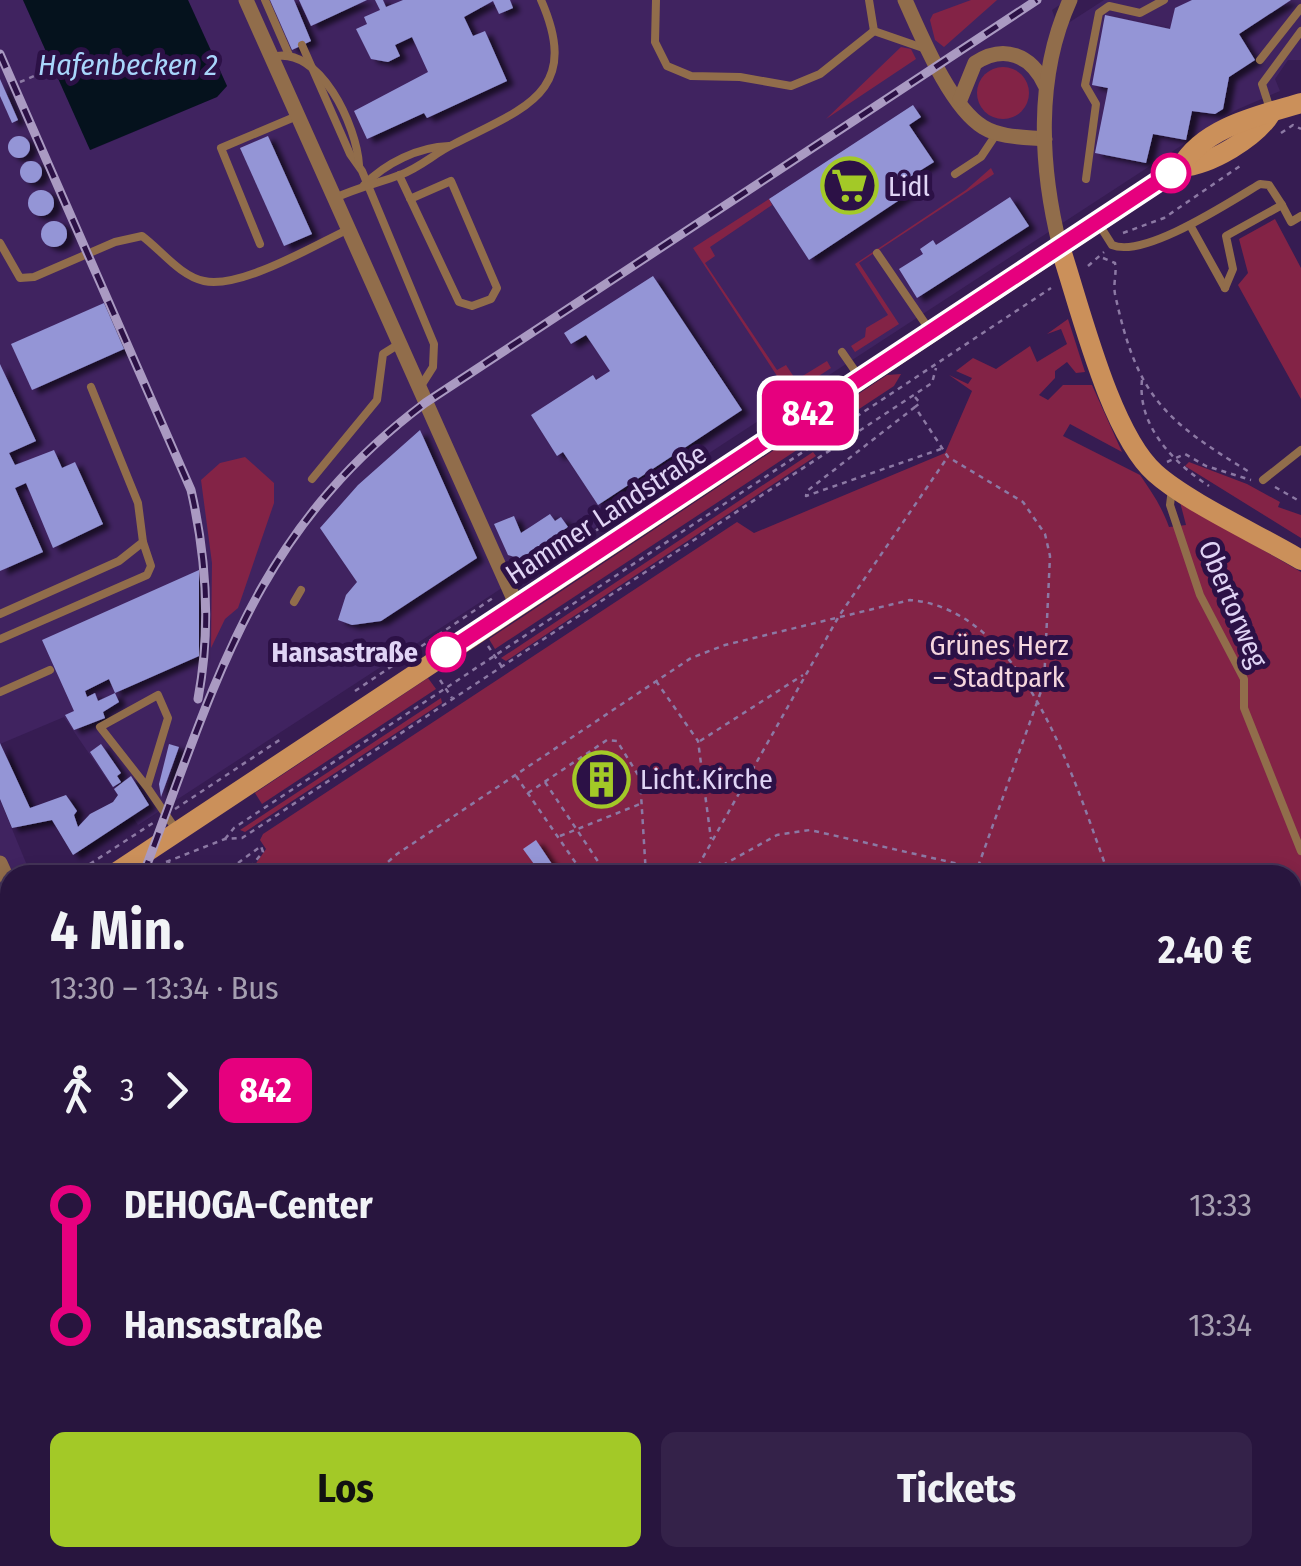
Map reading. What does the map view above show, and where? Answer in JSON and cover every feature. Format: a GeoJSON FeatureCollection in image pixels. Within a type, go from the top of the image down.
{"type":"FeatureCollection","features":[{"type":"Feature","properties":{"kind":"main road","name":"Hammer Landstraße"},"geometry":{"type":"LineString","coordinates":[[123,865],[171,823],[512,597],[860,378],[1098,222],[1181,166],[1190,151],[1255,115],[1301,104]]}},
{"type":"Feature","properties":{"kind":"main road"},"geometry":{"type":"LineString","coordinates":[[1060,247],[1122,425],[1164,479],[1301,560]]}},
{"type":"Feature","properties":{"kind":"street"},"geometry":{"type":"LineString","coordinates":[[246,0],[512,597]]}},
{"type":"Feature","properties":{"kind":"street"},"geometry":{"type":"LineString","coordinates":[[905,0],[928,49],[974,120],[997,133],[1045,139]]}},
{"type":"Feature","properties":{"kind":"street"},"geometry":{"type":"LineString","coordinates":[[1060,247],[1045,139],[1045,86],[1067,5],[1080,0]]}},
{"type":"Feature","properties":{"kind":"street"},"geometry":{"type":"LineString","coordinates":[[960,100],[975,63],[998,52],[1022,57],[1045,86]]}},
{"type":"Feature","properties":{"kind":"lane"},"geometry":{"type":"LineString","coordinates":[[265,0],[290,55]]}},
{"type":"Feature","properties":{"kind":"lane"},"geometry":{"type":"LineString","coordinates":[[335,198],[399,176],[432,160],[448,146],[528,108],[546,86],[555,60],[555,40],[541,0]]}},
{"type":"Feature","properties":{"kind":"lane"},"geometry":{"type":"LineString","coordinates":[[656,0],[655,42],[667,66],[691,76],[740,77],[791,86],[836,63],[874,31]]}},
{"type":"Feature","properties":{"kind":"lane"},"geometry":{"type":"LineString","coordinates":[[869,0],[874,31]]}},
{"type":"Feature","properties":{"kind":"lane"},"geometry":{"type":"LineString","coordinates":[[1086,179],[1096,104],[1085,84],[1099,13],[1109,6],[1140,13],[1164,0]]}},
{"type":"Feature","properties":{"kind":"lane"},"geometry":{"type":"LineString","coordinates":[[1260,60],[1301,8]]}},
{"type":"Feature","properties":{"kind":"lane"},"geometry":{"type":"LineString","coordinates":[[1271,113],[1262,84],[1300,30]]}},
{"type":"Feature","properties":{"kind":"lane"},"geometry":{"type":"LineString","coordinates":[[874,31],[928,49]]}},
{"type":"Feature","properties":{"kind":"lane"},"geometry":{"type":"LineString","coordinates":[[302,45],[310,64]]}},
{"type":"Feature","properties":{"kind":"lane"},"geometry":{"type":"LineString","coordinates":[[272,57],[290,55],[322,72],[358,150],[364,185],[434,344],[433,367],[420,389]]}},
{"type":"Feature","properties":{"kind":"lane"},"geometry":{"type":"LineString","coordinates":[[260,244],[220,148],[297,116]]}},
{"type":"Feature","properties":{"kind":"lane"},"geometry":{"type":"LineString","coordinates":[[955,174],[981,157],[997,133]]}},
{"type":"Feature","properties":{"kind":"lane"},"geometry":{"type":"LineString","coordinates":[[364,185],[380,169],[432,147],[448,146]]}},
{"type":"Feature","properties":{"kind":"lane"},"geometry":{"type":"LineString","coordinates":[[399,176],[458,302],[472,306],[490,300],[497,288],[451,182],[410,199]]}},
{"type":"Feature","properties":{"kind":"lane"},"geometry":{"type":"LineString","coordinates":[[1098,222],[1109,241],[1122,248],[1190,225],[1264,183],[1291,222],[1301,216]]}},
{"type":"Feature","properties":{"kind":"lane"},"geometry":{"type":"LineString","coordinates":[[1190,225],[1225,288],[1233,269],[1226,236],[1282,205]]}},
{"type":"Feature","properties":{"kind":"lane"},"geometry":{"type":"LineString","coordinates":[[0,243],[20,278],[34,277],[115,242],[142,236],[182,272],[206,282],[267,270],[349,229]]}},
{"type":"Feature","properties":{"kind":"lane"},"geometry":{"type":"LineString","coordinates":[[878,253],[931,332]]}},
{"type":"Feature","properties":{"kind":"lane"},"geometry":{"type":"LineString","coordinates":[[312,480],[377,400],[383,354],[399,344]]}},
{"type":"Feature","properties":{"kind":"lane"},"geometry":{"type":"LineString","coordinates":[[842,352],[860,378]]}},
{"type":"Feature","properties":{"kind":"lane"},"geometry":{"type":"LineString","coordinates":[[0,639],[148,575],[151,566],[138,503],[92,387]]}},
{"type":"Feature","properties":{"kind":"lane"},"geometry":{"type":"LineString","coordinates":[[1263,480],[1301,450]]}},
{"type":"Feature","properties":{"kind":"lane","name":"Obertorweg"},"geometry":{"type":"LineString","coordinates":[[1164,479],[1200,595],[1244,679],[1244,708],[1301,851]]}},
{"type":"Feature","properties":{"kind":"lane"},"geometry":{"type":"LineString","coordinates":[[0,614],[136,552],[143,542]]}},
{"type":"Feature","properties":{"kind":"lane"},"geometry":{"type":"LineString","coordinates":[[294,602],[301,590]]}},
{"type":"Feature","properties":{"kind":"lane"},"geometry":{"type":"LineString","coordinates":[[0,692],[50,670]]}},
{"type":"Feature","properties":{"kind":"lane"},"geometry":{"type":"LineString","coordinates":[[148,787],[168,718],[158,695],[100,727],[171,823]]}},
{"type":"Feature","properties":{"kind":"path"},"geometry":{"type":"LineString","coordinates":[[20,82],[48,70]]}},
{"type":"Feature","properties":{"kind":"path"},"geometry":{"type":"LineString","coordinates":[[1280,134],[1293,125],[1301,130]]}},
{"type":"Feature","properties":{"kind":"path"},"geometry":{"type":"LineString","coordinates":[[225,839],[234,828],[1102,258],[1109,241],[1164,218],[1223,182],[1245,160]]}},
{"type":"Feature","properties":{"kind":"path"},"geometry":{"type":"LineString","coordinates":[[1102,258],[1116,263],[1114,290],[1142,379],[1146,416],[1172,456],[1216,491]]}},
{"type":"Feature","properties":{"kind":"path"},"geometry":{"type":"LineString","coordinates":[[169,862],[225,839],[242,838],[932,383],[936,367]]}},
{"type":"Feature","properties":{"kind":"path"},"geometry":{"type":"LineString","coordinates":[[1142,379],[1156,404],[1178,426],[1301,502]]}},
{"type":"Feature","properties":{"kind":"path"},"geometry":{"type":"LineString","coordinates":[[914,395],[920,403],[807,490],[806,496],[942,448]]}},
{"type":"Feature","properties":{"kind":"path"},"geometry":{"type":"LineString","coordinates":[[915,407],[948,457],[1023,502],[1045,534],[1050,556],[1048,656],[1038,703],[979,865]]}},
{"type":"Feature","properties":{"kind":"path"},"geometry":{"type":"LineString","coordinates":[[1172,456],[1185,454],[1230,476],[1263,480]]}},
{"type":"Feature","properties":{"kind":"path"},"geometry":{"type":"LineString","coordinates":[[1164,479],[1172,456]]}},
{"type":"Feature","properties":{"kind":"path"},"geometry":{"type":"LineString","coordinates":[[699,865],[839,616],[948,457]]}},
{"type":"Feature","properties":{"kind":"path"},"geometry":{"type":"LineString","coordinates":[[345,697],[512,597],[638,503]]}},
{"type":"Feature","properties":{"kind":"path"},"geometry":{"type":"LineString","coordinates":[[387,865],[655,680],[726,645],[900,601],[940,606],[986,637],[1038,703],[1051,725],[1105,865]]}},
{"type":"Feature","properties":{"kind":"path"},"geometry":{"type":"LineString","coordinates":[[486,642],[502,666]]}},
{"type":"Feature","properties":{"kind":"path"},"geometry":{"type":"LineString","coordinates":[[698,742],[807,672]]}},
{"type":"Feature","properties":{"kind":"path"},"geometry":{"type":"LineString","coordinates":[[437,676],[453,699]]}},
{"type":"Feature","properties":{"kind":"path"},"geometry":{"type":"LineString","coordinates":[[655,680],[698,742],[712,842]]}},
{"type":"Feature","properties":{"kind":"path"},"geometry":{"type":"LineString","coordinates":[[92,865],[171,823],[282,739]]}},
{"type":"Feature","properties":{"kind":"path"},"geometry":{"type":"LineString","coordinates":[[528,793],[614,739],[638,774],[645,865]]}},
{"type":"Feature","properties":{"kind":"path"},"geometry":{"type":"LineString","coordinates":[[515,775],[577,865]]}},
{"type":"Feature","properties":{"kind":"path"},"geometry":{"type":"LineString","coordinates":[[545,782],[601,865]]}},
{"type":"Feature","properties":{"kind":"path"},"geometry":{"type":"LineString","coordinates":[[558,837],[642,804]]}},
{"type":"Feature","properties":{"kind":"path"},"geometry":{"type":"LineString","coordinates":[[723,865],[778,835],[810,830],[965,865]]}},
{"type":"Feature","properties":{"kind":"path"},"geometry":{"type":"LineString","coordinates":[[235,865],[261,846],[263,852],[252,865]]}},
{"type":"Feature","properties":{"kind":"shaded area"},"geometry":{"type":"Polygon","coordinates":[[[0,0],[23,0],[91,150],[217,97],[227,86],[188,0],[1067,0],[1052,10],[1059,29],[1104,0],[1301,0],[1301,60],[1288,60],[1275,79],[1280,91],[1236,110],[138,825],[64,717],[0,744],[0,0]]]}},
{"type":"Feature","properties":{"kind":"shaded area"},"geometry":{"type":"Polygon","coordinates":[[[0,800],[27,865],[0,865],[0,800]]]}},
{"type":"Feature","properties":{"kind":"green space"},"geometry":{"type":"Polygon","coordinates":[[[971,0],[997,0],[944,47],[935,40],[930,20],[933,14],[971,0]]]}},
{"type":"Feature","properties":{"kind":"green space"},"geometry":{"type":"Polygon","coordinates":[[[901,47],[911,49],[916,59],[826,119],[901,47]]]}},
{"type":"Feature","properties":{"kind":"green space"},"geometry":{"type":"Polygon","coordinates":[[[1003,67],[1021,75],[1029,93],[1021,111],[1003,119],[985,111],[977,93],[985,75],[1003,67]]]}},
{"type":"Feature","properties":{"kind":"green space"},"geometry":{"type":"Polygon","coordinates":[[[991,168],[994,174],[859,263],[899,324],[855,352],[851,346],[865,337],[866,328],[888,315],[855,264],[966,190],[991,168]]]}},
{"type":"Feature","properties":{"kind":"green space"},"geometry":{"type":"Polygon","coordinates":[[[769,199],[772,205],[710,247],[715,256],[705,263],[777,370],[786,365],[796,380],[827,361],[831,368],[773,406],[764,394],[781,382],[693,248],[769,199]]]}},
{"type":"Feature","properties":{"kind":"green space"},"geometry":{"type":"Polygon","coordinates":[[[1275,219],[1301,268],[1301,399],[1238,285],[1248,273],[1239,239],[1275,219]]]}},
{"type":"Feature","properties":{"kind":"green space","name":"Grünes Herz – Stadtpark"},"geometry":{"type":"Polygon","coordinates":[[[1068,319],[1085,372],[1076,373],[1067,362],[1055,371],[1055,378],[1039,395],[1048,400],[1063,385],[1092,385],[1122,452],[1070,424],[1063,436],[1140,475],[1169,527],[1186,525],[1180,502],[1301,572],[1301,865],[255,865],[266,849],[260,840],[263,834],[737,522],[754,533],[945,453],[972,391],[949,375],[968,384],[972,378],[956,371],[973,358],[996,369],[1030,346],[1037,362],[1067,344],[1061,329],[1047,334],[1068,319]]]}},
{"type":"Feature","properties":{"kind":"green space"},"geometry":{"type":"Polygon","coordinates":[[[901,374],[894,386],[495,649],[489,639],[887,375],[901,374]]]}},
{"type":"Feature","properties":{"kind":"green space"},"geometry":{"type":"Polygon","coordinates":[[[813,452],[816,456],[506,661],[501,658],[813,452]]]}},
{"type":"Feature","properties":{"kind":"green space"},"geometry":{"type":"Polygon","coordinates":[[[245,457],[274,483],[274,503],[238,608],[225,619],[211,648],[212,563],[201,480],[220,463],[245,457]]]}},
{"type":"Feature","properties":{"kind":"green space"},"geometry":{"type":"Polygon","coordinates":[[[1189,462],[1247,484],[1280,502],[1278,507],[1301,515],[1301,538],[1185,466],[1189,462]]]}},
{"type":"Feature","properties":{"kind":"green space"},"geometry":{"type":"Polygon","coordinates":[[[428,678],[436,689],[262,804],[255,793],[428,678]]]}},
{"type":"Feature","properties":{"kind":"green space"},"geometry":{"type":"Polygon","coordinates":[[[441,698],[442,703],[245,832],[240,830],[441,698]]]}},
{"type":"Feature","properties":{"kind":"water","name":"Hafenbecken 2"},"geometry":{"type":"Polygon","coordinates":[[[23,0],[188,0],[227,86],[217,97],[90,150],[23,0]]]}},
{"type":"Feature","properties":{"kind":"building"},"geometry":{"type":"Polygon","coordinates":[[[270,0],[294,0],[311,41],[292,50],[270,0]]]}},
{"type":"Feature","properties":{"kind":"building"},"geometry":{"type":"Polygon","coordinates":[[[299,0],[367,0],[311,26],[299,0]]]}},
{"type":"Feature","properties":{"kind":"building"},"geometry":{"type":"Polygon","coordinates":[[[375,0],[383,0],[386,7],[403,0],[510,0],[513,8],[499,14],[493,1],[464,17],[473,36],[485,31],[507,81],[427,118],[424,113],[367,139],[354,111],[428,72],[412,37],[395,45],[400,56],[388,62],[371,59],[356,29],[367,24],[364,17],[380,10],[375,0]]]}},
{"type":"Feature","properties":{"kind":"building"},"geometry":{"type":"Polygon","coordinates":[[[1192,0],[1291,0],[1239,34],[1255,60],[1229,77],[1223,109],[1215,114],[1192,111],[1186,140],[1153,134],[1146,163],[1095,153],[1108,88],[1092,85],[1105,15],[1170,29],[1175,8],[1192,0]]]}},
{"type":"Feature","properties":{"kind":"building"},"geometry":{"type":"Polygon","coordinates":[[[0,79],[18,120],[12,123],[0,96],[0,79]]]}},
{"type":"Feature","properties":{"kind":"building","name":"Lidl"},"geometry":{"type":"Polygon","coordinates":[[[913,105],[921,117],[909,125],[934,162],[905,180],[913,191],[809,260],[769,199],[913,105]]]}},
{"type":"Feature","properties":{"kind":"building"},"geometry":{"type":"Polygon","coordinates":[[[19,136],[27,139],[27,155],[19,158],[11,155],[8,147],[11,139],[19,136]]]}},
{"type":"Feature","properties":{"kind":"building"},"geometry":{"type":"Polygon","coordinates":[[[268,136],[312,234],[284,246],[240,148],[268,136]]]}},
{"type":"Feature","properties":{"kind":"building"},"geometry":{"type":"Polygon","coordinates":[[[31,161],[39,164],[39,180],[31,183],[23,180],[20,172],[23,164],[31,161]]]}},
{"type":"Feature","properties":{"kind":"building"},"geometry":{"type":"Polygon","coordinates":[[[41,190],[50,194],[54,203],[50,212],[41,216],[32,212],[28,203],[32,194],[41,190]]]}},
{"type":"Feature","properties":{"kind":"building"},"geometry":{"type":"Polygon","coordinates":[[[1010,197],[1029,226],[917,298],[899,269],[923,254],[920,249],[933,240],[936,245],[1010,197]]]}},
{"type":"Feature","properties":{"kind":"building"},"geometry":{"type":"Polygon","coordinates":[[[54,221],[63,225],[67,234],[63,243],[54,247],[45,243],[41,234],[45,225],[54,221]]]}},
{"type":"Feature","properties":{"kind":"building"},"geometry":{"type":"Polygon","coordinates":[[[653,276],[742,410],[598,505],[563,452],[557,456],[531,415],[593,375],[596,380],[610,371],[586,335],[571,344],[564,333],[653,276]]]}},
{"type":"Feature","properties":{"kind":"building"},"geometry":{"type":"Polygon","coordinates":[[[104,303],[124,349],[32,390],[11,344],[104,303]]]}},
{"type":"Feature","properties":{"kind":"building"},"geometry":{"type":"Polygon","coordinates":[[[0,364],[36,441],[9,453],[15,465],[54,450],[62,468],[75,462],[103,524],[53,548],[26,483],[15,488],[43,552],[0,571],[0,364]]]}},
{"type":"Feature","properties":{"kind":"building"},"geometry":{"type":"Polygon","coordinates":[[[420,430],[477,558],[381,621],[352,625],[338,620],[346,595],[357,582],[320,528],[358,485],[420,430]]]}},
{"type":"Feature","properties":{"kind":"building"},"geometry":{"type":"Polygon","coordinates":[[[550,514],[555,521],[561,517],[568,527],[521,559],[508,555],[494,524],[514,516],[521,533],[550,514]]]}},
{"type":"Feature","properties":{"kind":"building"},"geometry":{"type":"Polygon","coordinates":[[[199,570],[199,656],[115,693],[119,702],[103,712],[105,718],[74,730],[65,715],[74,711],[42,640],[199,570]],[[109,679],[85,691],[87,697],[95,693],[98,701],[115,693],[109,679]]]}},
{"type":"Feature","properties":{"kind":"building"},"geometry":{"type":"Polygon","coordinates":[[[0,743],[30,808],[66,795],[77,811],[74,815],[78,827],[90,814],[113,802],[118,795],[114,789],[131,776],[149,805],[73,855],[52,820],[12,828],[0,799],[0,743]]]}},
{"type":"Feature","properties":{"kind":"building"},"geometry":{"type":"Polygon","coordinates":[[[101,744],[121,773],[117,776],[121,782],[113,787],[90,752],[101,744]]]}},
{"type":"Feature","properties":{"kind":"building"},"geometry":{"type":"Polygon","coordinates":[[[169,744],[179,747],[161,797],[159,784],[169,744]]]}},
{"type":"Feature","properties":{"kind":"building","name":"Licht.Kirche"},"geometry":{"type":"Polygon","coordinates":[[[598,765],[612,768],[605,794],[591,790],[598,765]]]}},
{"type":"Feature","properties":{"kind":"building"},"geometry":{"type":"Polygon","coordinates":[[[536,840],[553,865],[535,865],[523,849],[536,840]]]}},
{"type":"Feature","properties":{"kind":"railway"},"geometry":{"type":"LineString","coordinates":[[147,865],[193,739],[246,616],[279,559],[318,504],[366,453],[425,403],[1037,0]]}},
{"type":"Feature","properties":{"kind":"railway"},"geometry":{"type":"LineString","coordinates":[[0,54],[191,490],[205,594],[205,647],[198,699]]}},
{"type":"Feature","properties":{"kind":"bus line","name":"842"},"geometry":{"type":"LineString","coordinates":[[446,652],[1171,173]]}},
{"type":"Feature","properties":{"kind":"place","name":"Lidl"},"geometry":{"type":"Point","coordinates":[849,186]}},
{"type":"Feature","properties":{"kind":"place","name":"Hansastraße"},"geometry":{"type":"Point","coordinates":[446,652]}},
{"type":"Feature","properties":{"kind":"place","name":"Licht.Kirche"},"geometry":{"type":"Point","coordinates":[601,779]}}]}
